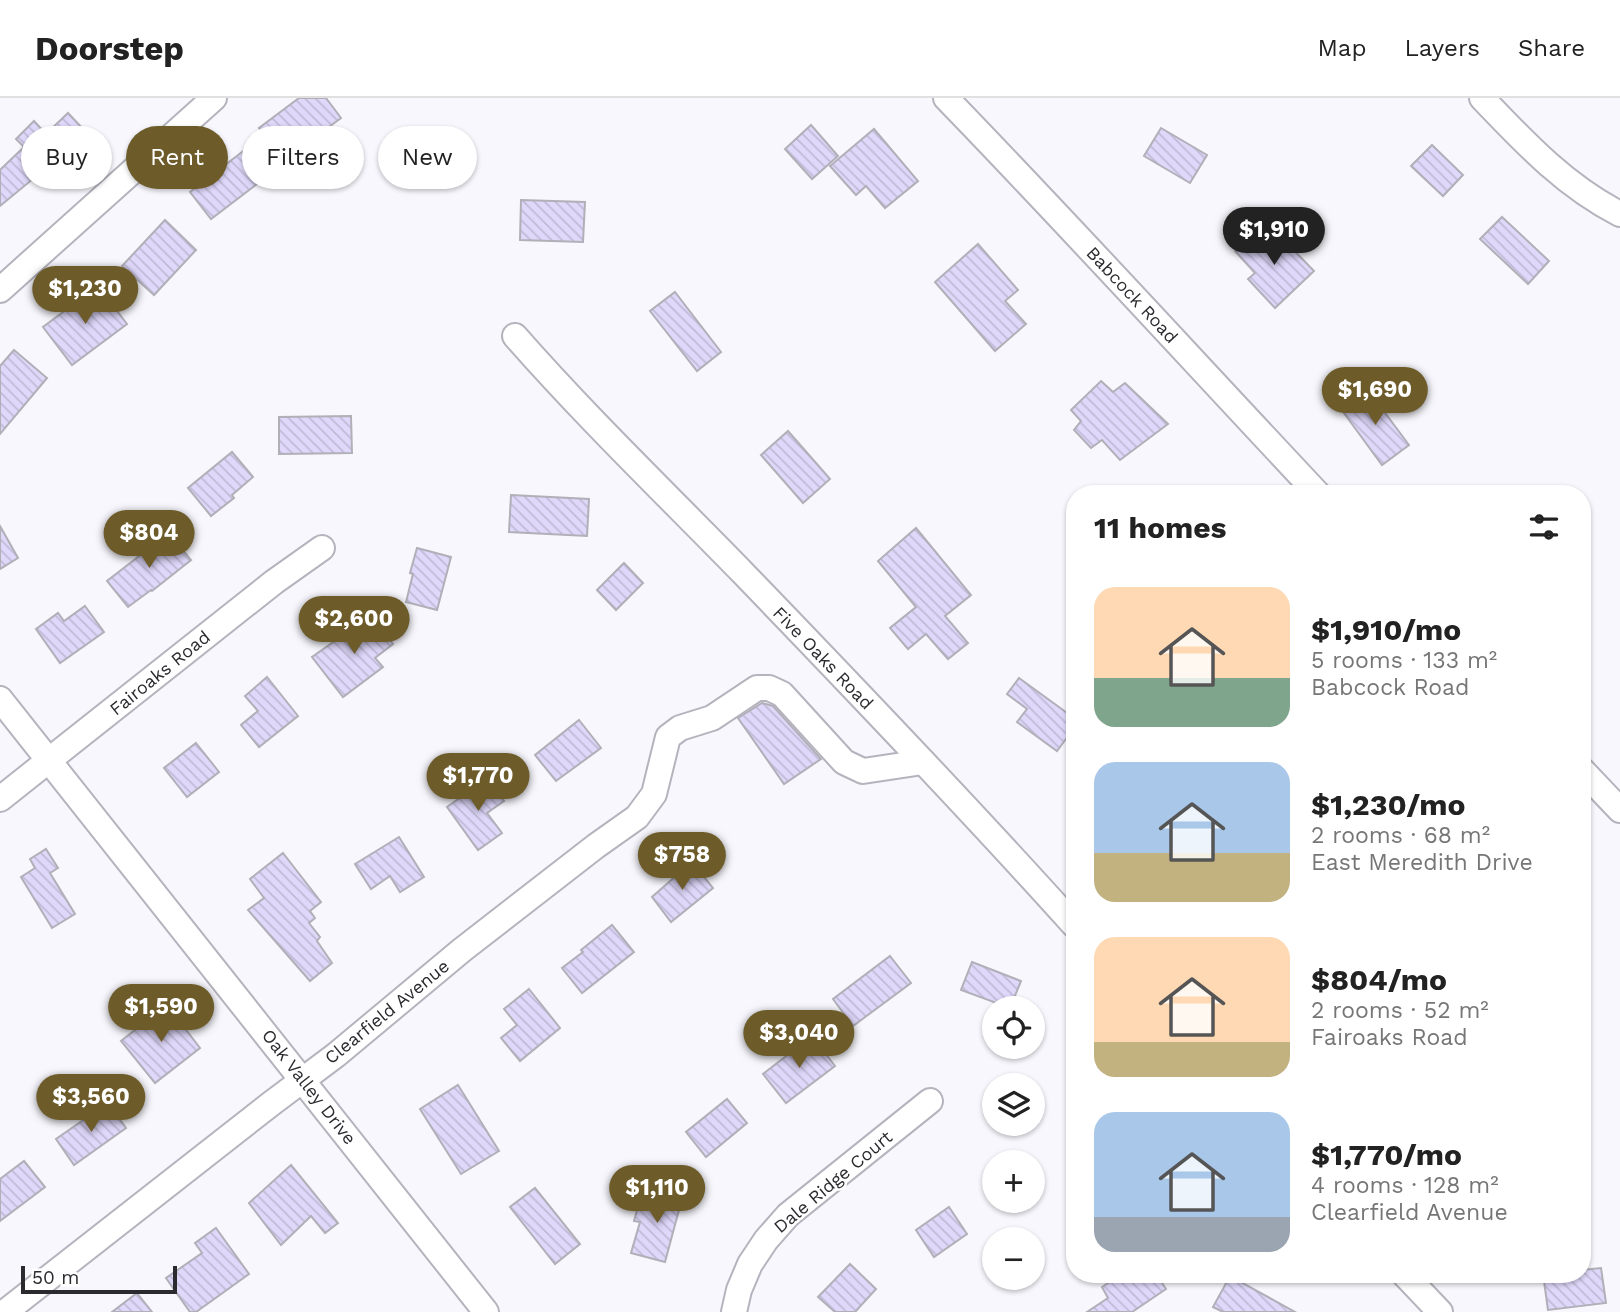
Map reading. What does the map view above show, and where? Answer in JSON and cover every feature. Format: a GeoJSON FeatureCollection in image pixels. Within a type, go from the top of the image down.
{"type":"FeatureCollection","features":[{"type":"Feature","properties":{"kind":"street"},"geometry":{"type":"LineString","coordinates":[[0,290],[214,98]]}},
{"type":"Feature","properties":{"kind":"street","name":"Babcock Road"},"geometry":{"type":"LineString","coordinates":[[946,98],[1154,316],[1310,485]]}},
{"type":"Feature","properties":{"kind":"street"},"geometry":{"type":"LineString","coordinates":[[1482,98],[1539,157],[1574,186],[1620,214]]}},
{"type":"Feature","properties":{"kind":"street","name":"Five Oaks Road"},"geometry":{"type":"LineString","coordinates":[[515,336],[567,396],[743,573],[1066,916]]}},
{"type":"Feature","properties":{"kind":"street","name":"Fairoaks Road"},"geometry":{"type":"LineString","coordinates":[[0,799],[274,582],[322,548]]}},
{"type":"Feature","properties":{"kind":"street","name":"Clearfield Avenue"},"geometry":{"type":"LineString","coordinates":[[5,1312],[337,1055],[472,942],[637,817],[654,794],[668,737],[680,728],[712,718],[757,688],[769,688],[782,694],[844,762],[863,771],[923,762]]}},
{"type":"Feature","properties":{"kind":"street","name":"Oak Valley Drive"},"geometry":{"type":"LineString","coordinates":[[0,699],[486,1312]]}},
{"type":"Feature","properties":{"kind":"street"},"geometry":{"type":"LineString","coordinates":[[1591,780],[1620,810]]}},
{"type":"Feature","properties":{"kind":"street","name":"Dale Ridge Court"},"geometry":{"type":"LineString","coordinates":[[734,1312],[739,1290],[750,1264],[781,1223],[930,1101]]}},
{"type":"Feature","properties":{"kind":"street"},"geometry":{"type":"LineString","coordinates":[[1413,1283],[1440,1312]]}},
{"type":"Feature","properties":{"kind":"building"},"geometry":{"type":"Polygon","coordinates":[[[299,98],[326,98],[341,118],[330,126],[262,126],[299,98]]]}},
{"type":"Feature","properties":{"kind":"building"},"geometry":{"type":"Polygon","coordinates":[[[68,113],[80,126],[54,126],[68,113]]]}},
{"type":"Feature","properties":{"kind":"building"},"geometry":{"type":"Polygon","coordinates":[[[811,125],[838,156],[812,179],[785,149],[811,125]]]}},
{"type":"Feature","properties":{"kind":"building"},"geometry":{"type":"Polygon","coordinates":[[[1161,128],[1207,155],[1190,183],[1144,156],[1161,128]]]}},
{"type":"Feature","properties":{"kind":"building"},"geometry":{"type":"Polygon","coordinates":[[[874,129],[918,181],[885,208],[866,186],[856,195],[830,166],[874,129]]]}},
{"type":"Feature","properties":{"kind":"building"},"geometry":{"type":"Polygon","coordinates":[[[1432,145],[1463,175],[1443,196],[1411,166],[1432,145]]]}},
{"type":"Feature","properties":{"kind":"building"},"geometry":{"type":"Polygon","coordinates":[[[21,150],[21,189],[0,206],[0,170],[21,150]]]}},
{"type":"Feature","properties":{"kind":"building"},"geometry":{"type":"Polygon","coordinates":[[[242,152],[242,189],[250,189],[211,219],[190,192],[194,189],[228,189],[228,163],[242,152]]]}},
{"type":"Feature","properties":{"kind":"building"},"geometry":{"type":"Polygon","coordinates":[[[521,200],[585,202],[583,242],[520,240],[521,200]]]}},
{"type":"Feature","properties":{"kind":"building"},"geometry":{"type":"Polygon","coordinates":[[[1502,217],[1549,261],[1528,284],[1480,239],[1502,217]]]}},
{"type":"Feature","properties":{"kind":"building"},"geometry":{"type":"Polygon","coordinates":[[[165,220],[196,250],[154,295],[122,266],[165,220]]]}},
{"type":"Feature","properties":{"kind":"building"},"geometry":{"type":"Polygon","coordinates":[[[1258,229],[1274,246],[1282,238],[1314,271],[1275,308],[1248,279],[1255,273],[1235,251],[1258,229]]]}},
{"type":"Feature","properties":{"kind":"building"},"geometry":{"type":"Polygon","coordinates":[[[978,244],[1018,290],[1005,301],[1026,324],[995,351],[935,282],[978,244]]]}},
{"type":"Feature","properties":{"kind":"building"},"geometry":{"type":"Polygon","coordinates":[[[98,286],[127,324],[72,365],[43,327],[98,286]]]}},
{"type":"Feature","properties":{"kind":"building"},"geometry":{"type":"Polygon","coordinates":[[[675,292],[721,352],[697,371],[650,311],[675,292]]]}},
{"type":"Feature","properties":{"kind":"building"},"geometry":{"type":"Polygon","coordinates":[[[14,350],[47,378],[0,434],[0,366],[14,350]]]}},
{"type":"Feature","properties":{"kind":"building"},"geometry":{"type":"Polygon","coordinates":[[[1101,381],[1113,392],[1125,383],[1168,424],[1120,460],[1102,440],[1091,448],[1074,430],[1081,421],[1071,410],[1101,381]]]}},
{"type":"Feature","properties":{"kind":"building"},"geometry":{"type":"Polygon","coordinates":[[[1368,390],[1409,445],[1382,465],[1341,409],[1368,390]]]}},
{"type":"Feature","properties":{"kind":"building"},"geometry":{"type":"Polygon","coordinates":[[[351,416],[352,453],[279,454],[279,417],[351,416]]]}},
{"type":"Feature","properties":{"kind":"building"},"geometry":{"type":"Polygon","coordinates":[[[788,431],[830,479],[803,503],[761,455],[788,431]]]}},
{"type":"Feature","properties":{"kind":"building"},"geometry":{"type":"Polygon","coordinates":[[[232,452],[253,477],[232,495],[234,498],[211,516],[188,488],[232,452]]]}},
{"type":"Feature","properties":{"kind":"building"},"geometry":{"type":"Polygon","coordinates":[[[511,495],[589,499],[587,536],[509,532],[511,495]]]}},
{"type":"Feature","properties":{"kind":"building"},"geometry":{"type":"Polygon","coordinates":[[[0,526],[18,558],[0,569],[0,526]]]}},
{"type":"Feature","properties":{"kind":"building"},"geometry":{"type":"Polygon","coordinates":[[[916,528],[971,595],[945,616],[968,643],[948,659],[926,634],[908,649],[890,628],[916,607],[878,561],[916,528]]]}},
{"type":"Feature","properties":{"kind":"building"},"geometry":{"type":"Polygon","coordinates":[[[169,533],[191,560],[128,607],[107,581],[169,533]]]}},
{"type":"Feature","properties":{"kind":"building"},"geometry":{"type":"Polygon","coordinates":[[[417,548],[451,557],[437,610],[406,602],[417,548]]]}},
{"type":"Feature","properties":{"kind":"building"},"geometry":{"type":"Polygon","coordinates":[[[624,563],[643,583],[616,610],[597,590],[624,563]]]}},
{"type":"Feature","properties":{"kind":"building"},"geometry":{"type":"Polygon","coordinates":[[[85,606],[104,632],[60,663],[36,629],[58,613],[64,621],[85,606]]]}},
{"type":"Feature","properties":{"kind":"building"},"geometry":{"type":"Polygon","coordinates":[[[372,615],[393,644],[375,658],[383,667],[343,697],[312,657],[372,615]]]}},
{"type":"Feature","properties":{"kind":"building"},"geometry":{"type":"Polygon","coordinates":[[[267,677],[298,716],[259,747],[241,725],[258,711],[245,696],[267,677]]]}},
{"type":"Feature","properties":{"kind":"building"},"geometry":{"type":"Polygon","coordinates":[[[1019,678],[1066,712],[1066,739],[1057,751],[1017,722],[1027,709],[1007,694],[1019,678]]]}},
{"type":"Feature","properties":{"kind":"building"},"geometry":{"type":"Polygon","coordinates":[[[762,703],[773,706],[821,759],[784,784],[738,718],[762,703]]]}},
{"type":"Feature","properties":{"kind":"building"},"geometry":{"type":"Polygon","coordinates":[[[579,720],[601,748],[556,781],[535,755],[579,720]]]}},
{"type":"Feature","properties":{"kind":"building"},"geometry":{"type":"Polygon","coordinates":[[[196,743],[219,772],[187,797],[164,768],[196,743]]]}},
{"type":"Feature","properties":{"kind":"building"},"geometry":{"type":"Polygon","coordinates":[[[488,778],[504,801],[487,813],[502,833],[478,850],[447,807],[488,778]]]}},
{"type":"Feature","properties":{"kind":"building"},"geometry":{"type":"Polygon","coordinates":[[[399,837],[424,877],[400,892],[390,876],[371,889],[355,864],[399,837]]]}},
{"type":"Feature","properties":{"kind":"building"},"geometry":{"type":"Polygon","coordinates":[[[46,849],[58,868],[50,873],[75,914],[52,928],[21,877],[35,868],[30,859],[46,849]]]}},
{"type":"Feature","properties":{"kind":"building"},"geometry":{"type":"Polygon","coordinates":[[[283,853],[321,902],[310,911],[315,918],[309,923],[320,937],[317,941],[332,963],[310,981],[248,910],[264,898],[250,879],[283,853]]]}},
{"type":"Feature","properties":{"kind":"building"},"geometry":{"type":"Polygon","coordinates":[[[692,862],[713,888],[671,922],[652,897],[692,862]]]}},
{"type":"Feature","properties":{"kind":"building"},"geometry":{"type":"Polygon","coordinates":[[[612,925],[634,952],[582,993],[562,968],[612,925]]]}},
{"type":"Feature","properties":{"kind":"building"},"geometry":{"type":"Polygon","coordinates":[[[890,956],[911,983],[853,1026],[833,999],[890,956]]]}},
{"type":"Feature","properties":{"kind":"building"},"geometry":{"type":"Polygon","coordinates":[[[972,962],[1021,981],[1015,996],[982,998],[961,990],[972,962]]]}},
{"type":"Feature","properties":{"kind":"building"},"geometry":{"type":"Polygon","coordinates":[[[529,989],[560,1028],[520,1061],[501,1038],[517,1025],[504,1009],[529,989]]]}},
{"type":"Feature","properties":{"kind":"building"},"geometry":{"type":"Polygon","coordinates":[[[167,1005],[200,1048],[155,1083],[121,1041],[167,1005]]]}},
{"type":"Feature","properties":{"kind":"building"},"geometry":{"type":"Polygon","coordinates":[[[812,1036],[835,1066],[786,1103],[763,1074],[812,1036]]]}},
{"type":"Feature","properties":{"kind":"building"},"geometry":{"type":"Polygon","coordinates":[[[458,1085],[499,1151],[461,1174],[420,1109],[458,1085]]]}},
{"type":"Feature","properties":{"kind":"building"},"geometry":{"type":"Polygon","coordinates":[[[727,1099],[747,1123],[706,1157],[686,1132],[727,1099]]]}},
{"type":"Feature","properties":{"kind":"building"},"geometry":{"type":"Polygon","coordinates":[[[108,1103],[126,1128],[74,1165],[56,1139],[108,1103]]]}},
{"type":"Feature","properties":{"kind":"building"},"geometry":{"type":"Polygon","coordinates":[[[24,1161],[45,1187],[0,1221],[0,1179],[24,1161]]]}},
{"type":"Feature","properties":{"kind":"building"},"geometry":{"type":"Polygon","coordinates":[[[291,1165],[338,1223],[325,1233],[311,1216],[281,1245],[249,1203],[291,1165]]]}},
{"type":"Feature","properties":{"kind":"building"},"geometry":{"type":"Polygon","coordinates":[[[535,1188],[580,1244],[555,1264],[510,1207],[535,1188]]]}},
{"type":"Feature","properties":{"kind":"building"},"geometry":{"type":"Polygon","coordinates":[[[658,1188],[683,1195],[665,1262],[631,1253],[640,1222],[634,1221],[639,1203],[653,1207],[658,1188]]]}},
{"type":"Feature","properties":{"kind":"building"},"geometry":{"type":"Polygon","coordinates":[[[949,1207],[967,1234],[934,1257],[916,1230],[949,1207]]]}},
{"type":"Feature","properties":{"kind":"building"},"geometry":{"type":"Polygon","coordinates":[[[216,1228],[249,1274],[196,1312],[190,1312],[166,1278],[202,1253],[195,1243],[216,1228]]]}},
{"type":"Feature","properties":{"kind":"building"},"geometry":{"type":"Polygon","coordinates":[[[850,1264],[876,1289],[855,1312],[835,1312],[818,1297],[850,1264]]]}},
{"type":"Feature","properties":{"kind":"building"},"geometry":{"type":"Polygon","coordinates":[[[1601,1268],[1606,1303],[1548,1310],[1544,1283],[1591,1283],[1591,1269],[1601,1268]]]}},
{"type":"Feature","properties":{"kind":"building"},"geometry":{"type":"Polygon","coordinates":[[[1108,1283],[1162,1283],[1166,1289],[1132,1312],[1087,1312],[1108,1298],[1102,1287],[1108,1283]]]}},
{"type":"Feature","properties":{"kind":"building"},"geometry":{"type":"Polygon","coordinates":[[[1226,1283],[1243,1283],[1295,1312],[1223,1312],[1213,1307],[1226,1283]]]}},
{"type":"Feature","properties":{"kind":"building"},"geometry":{"type":"Polygon","coordinates":[[[137,1293],[152,1312],[112,1312],[137,1293]]]}}]}
